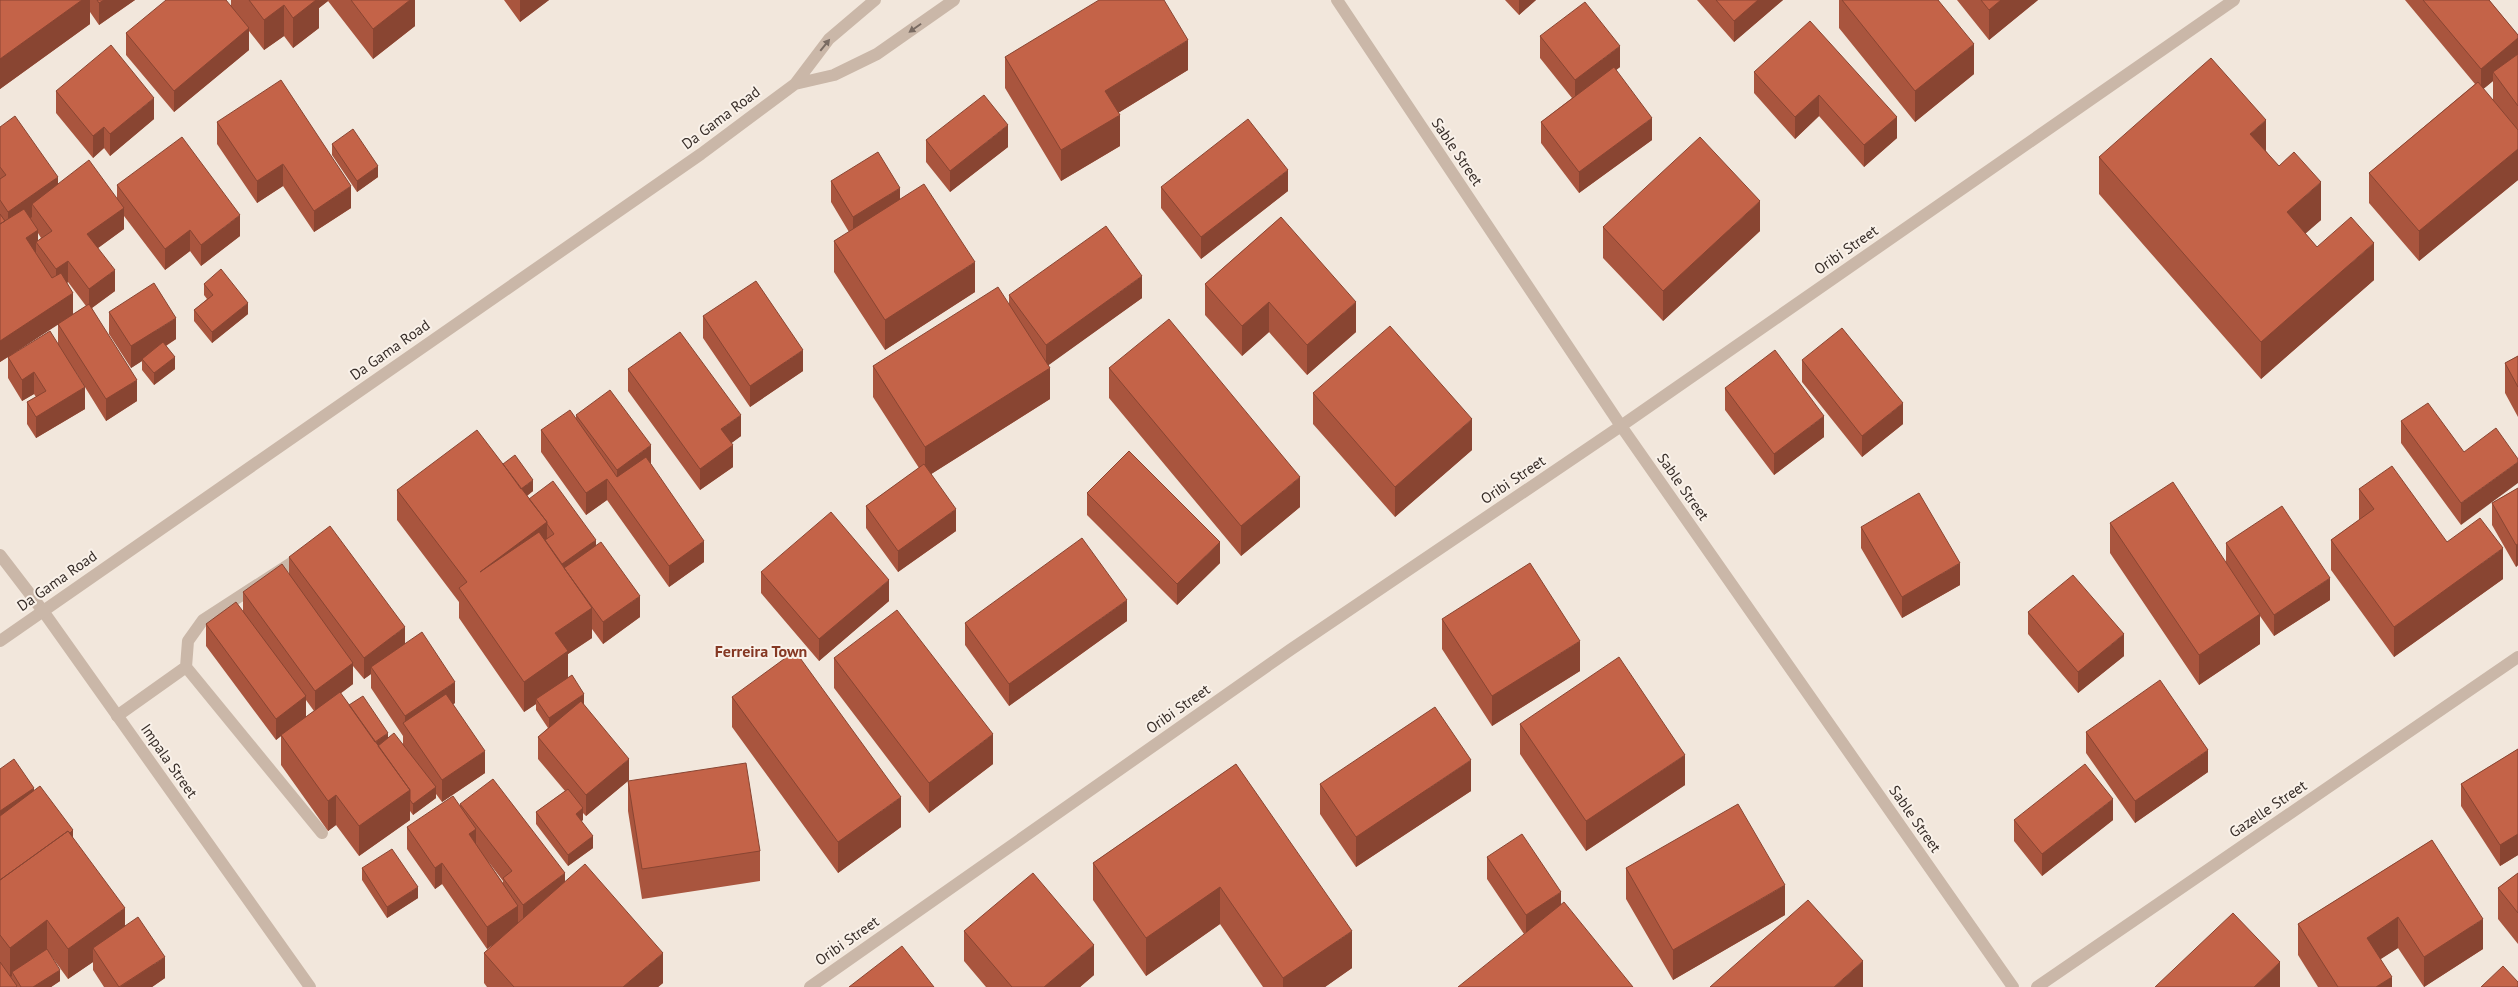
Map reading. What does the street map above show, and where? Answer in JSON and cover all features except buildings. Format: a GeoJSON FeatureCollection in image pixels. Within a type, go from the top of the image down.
{"type":"FeatureCollection","features":[{"type":"Feature","properties":{"kind":"street","name":"Da Gama Road"},"geometry":{"type":"LineString","coordinates":[[0,641],[700,154],[795,84],[829,39],[875,0]]}},
{"type":"Feature","properties":{"kind":"street","name":"Da Gama Road"},"geometry":{"type":"LineString","coordinates":[[795,84],[834,75],[878,54],[954,0]]}},
{"type":"Feature","properties":{"kind":"street","name":"Sable Street"},"geometry":{"type":"LineString","coordinates":[[1337,0],[1621,426],[2013,987]]}},
{"type":"Feature","properties":{"kind":"street","name":"Oribi Street"},"geometry":{"type":"LineString","coordinates":[[810,987],[1290,650],[1621,426],[2234,0]]}},
{"type":"Feature","properties":{"kind":"street"},"geometry":{"type":"LineString","coordinates":[[316,547],[203,620],[188,641],[186,667],[322,833]]}},
{"type":"Feature","properties":{"kind":"street","name":"Impala Street"},"geometry":{"type":"LineString","coordinates":[[0,555],[43,611],[310,987]]}},
{"type":"Feature","properties":{"kind":"street","name":"Gazelle Street"},"geometry":{"type":"LineString","coordinates":[[2036,987],[2518,657]]}},
{"type":"Feature","properties":{"kind":"street"},"geometry":{"type":"LineString","coordinates":[[117,716],[186,667]]}},
{"type":"Feature","properties":{"kind":"district","name":"Ferreira Town"},"geometry":{"type":"Point","coordinates":[761,651]}}]}
